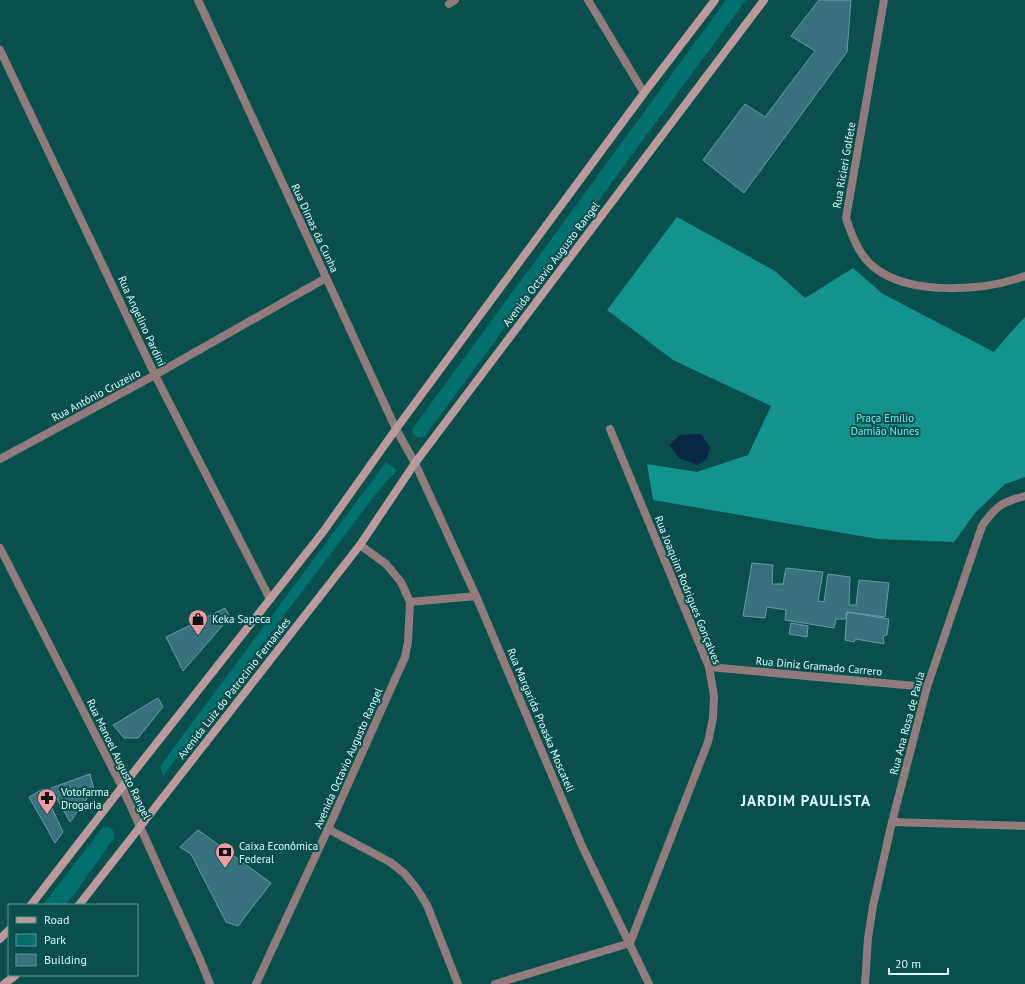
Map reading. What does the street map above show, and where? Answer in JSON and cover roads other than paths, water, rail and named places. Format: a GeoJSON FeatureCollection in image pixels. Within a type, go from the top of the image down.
{"type":"FeatureCollection","features":[{"type":"Feature","properties":{"kind":"main road"},"geometry":{"type":"LineString","coordinates":[[32,904],[323,532],[396,429],[644,93],[715,0]]}},
{"type":"Feature","properties":{"kind":"main road","name":"Avenida Octavio Augusto Rangel"},"geometry":{"type":"LineString","coordinates":[[360,545],[415,463],[764,0]]}},
{"type":"Feature","properties":{"kind":"main road","name":"Avenida Luiz do Patrocinio Fernandes"},"geometry":{"type":"LineString","coordinates":[[79,904],[360,545]]}},
{"type":"Feature","properties":{"kind":"main road"},"geometry":{"type":"LineString","coordinates":[[0,939],[8,931]]}},
{"type":"Feature","properties":{"kind":"main road"},"geometry":{"type":"LineString","coordinates":[[4,984],[15,976]]}},
{"type":"Feature","properties":{"kind":"street","name":"Rua Dimas da Cunha"},"geometry":{"type":"LineString","coordinates":[[198,0],[396,429],[415,463]]}},
{"type":"Feature","properties":{"kind":"street"},"geometry":{"type":"LineString","coordinates":[[588,0],[644,93]]}},
{"type":"Feature","properties":{"kind":"street","name":"Rua Ricieri Golfete"},"geometry":{"type":"LineString","coordinates":[[884,0],[846,218],[853,239],[863,255],[874,267],[890,277],[922,286],[958,289],[1012,281],[1025,276]]}},
{"type":"Feature","properties":{"kind":"street","name":"Rua Angelino Pardini"},"geometry":{"type":"LineString","coordinates":[[0,50],[155,375],[270,599]]}},
{"type":"Feature","properties":{"kind":"street","name":"Rua Antônio Cruzeiro"},"geometry":{"type":"LineString","coordinates":[[0,459],[155,375],[326,278]]}},
{"type":"Feature","properties":{"kind":"street","name":"Rua Joaquim Rodrigues Gonçalves"},"geometry":{"type":"LineString","coordinates":[[610,429],[709,666],[714,696],[714,718],[708,742],[630,943]]}},
{"type":"Feature","properties":{"kind":"street","name":"Rua Margarida Proaska Moscateli"},"geometry":{"type":"LineString","coordinates":[[415,463],[476,596],[582,846],[649,984]]}},
{"type":"Feature","properties":{"kind":"street","name":"Rua Ana Rosa de Paula"},"geometry":{"type":"LineString","coordinates":[[866,984],[868,938],[892,822],[926,687],[982,526],[992,511],[1005,502],[1025,496]]}},
{"type":"Feature","properties":{"kind":"street"},"geometry":{"type":"LineString","coordinates":[[360,545],[386,564],[401,582],[410,602],[476,596]]}},
{"type":"Feature","properties":{"kind":"street","name":"Rua Manoel Augusto Rangel"},"geometry":{"type":"LineString","coordinates":[[0,548],[122,787],[210,984]]}},
{"type":"Feature","properties":{"kind":"street","name":"Avenida Octavio Augusto Rangel"},"geometry":{"type":"LineString","coordinates":[[256,984],[405,657],[408,642],[410,602]]}},
{"type":"Feature","properties":{"kind":"street","name":"Rua Diniz Gramado Carrero"},"geometry":{"type":"LineString","coordinates":[[709,666],[926,687]]}},
{"type":"Feature","properties":{"kind":"street"},"geometry":{"type":"LineString","coordinates":[[892,822],[1025,826]]}},
{"type":"Feature","properties":{"kind":"street"},"geometry":{"type":"LineString","coordinates":[[328,828],[390,862],[404,873],[417,889],[427,905],[458,984]]}},
{"type":"Feature","properties":{"kind":"street"},"geometry":{"type":"LineString","coordinates":[[495,984],[630,943]]}},
{"type":"Feature","properties":{"kind":"place","name":"Keka Sapeca"},"geometry":{"type":"Point","coordinates":[198,636]}},
{"type":"Feature","properties":{"kind":"place","name":"Votofarma Drogaria"},"geometry":{"type":"Point","coordinates":[47,815]}},
{"type":"Feature","properties":{"kind":"place","name":"Caixa Econômica Federal"},"geometry":{"type":"Point","coordinates":[225,869]}},
{"type":"Feature","properties":{"kind":"district","name":"JARDIM PAULISTA"},"geometry":{"type":"Point","coordinates":[806,801]}},
{"type":"Feature","properties":{"kind":"park label","name":"Praça Emílio Damião Nunes"},"geometry":{"type":"Point","coordinates":[885,424]}}]}
